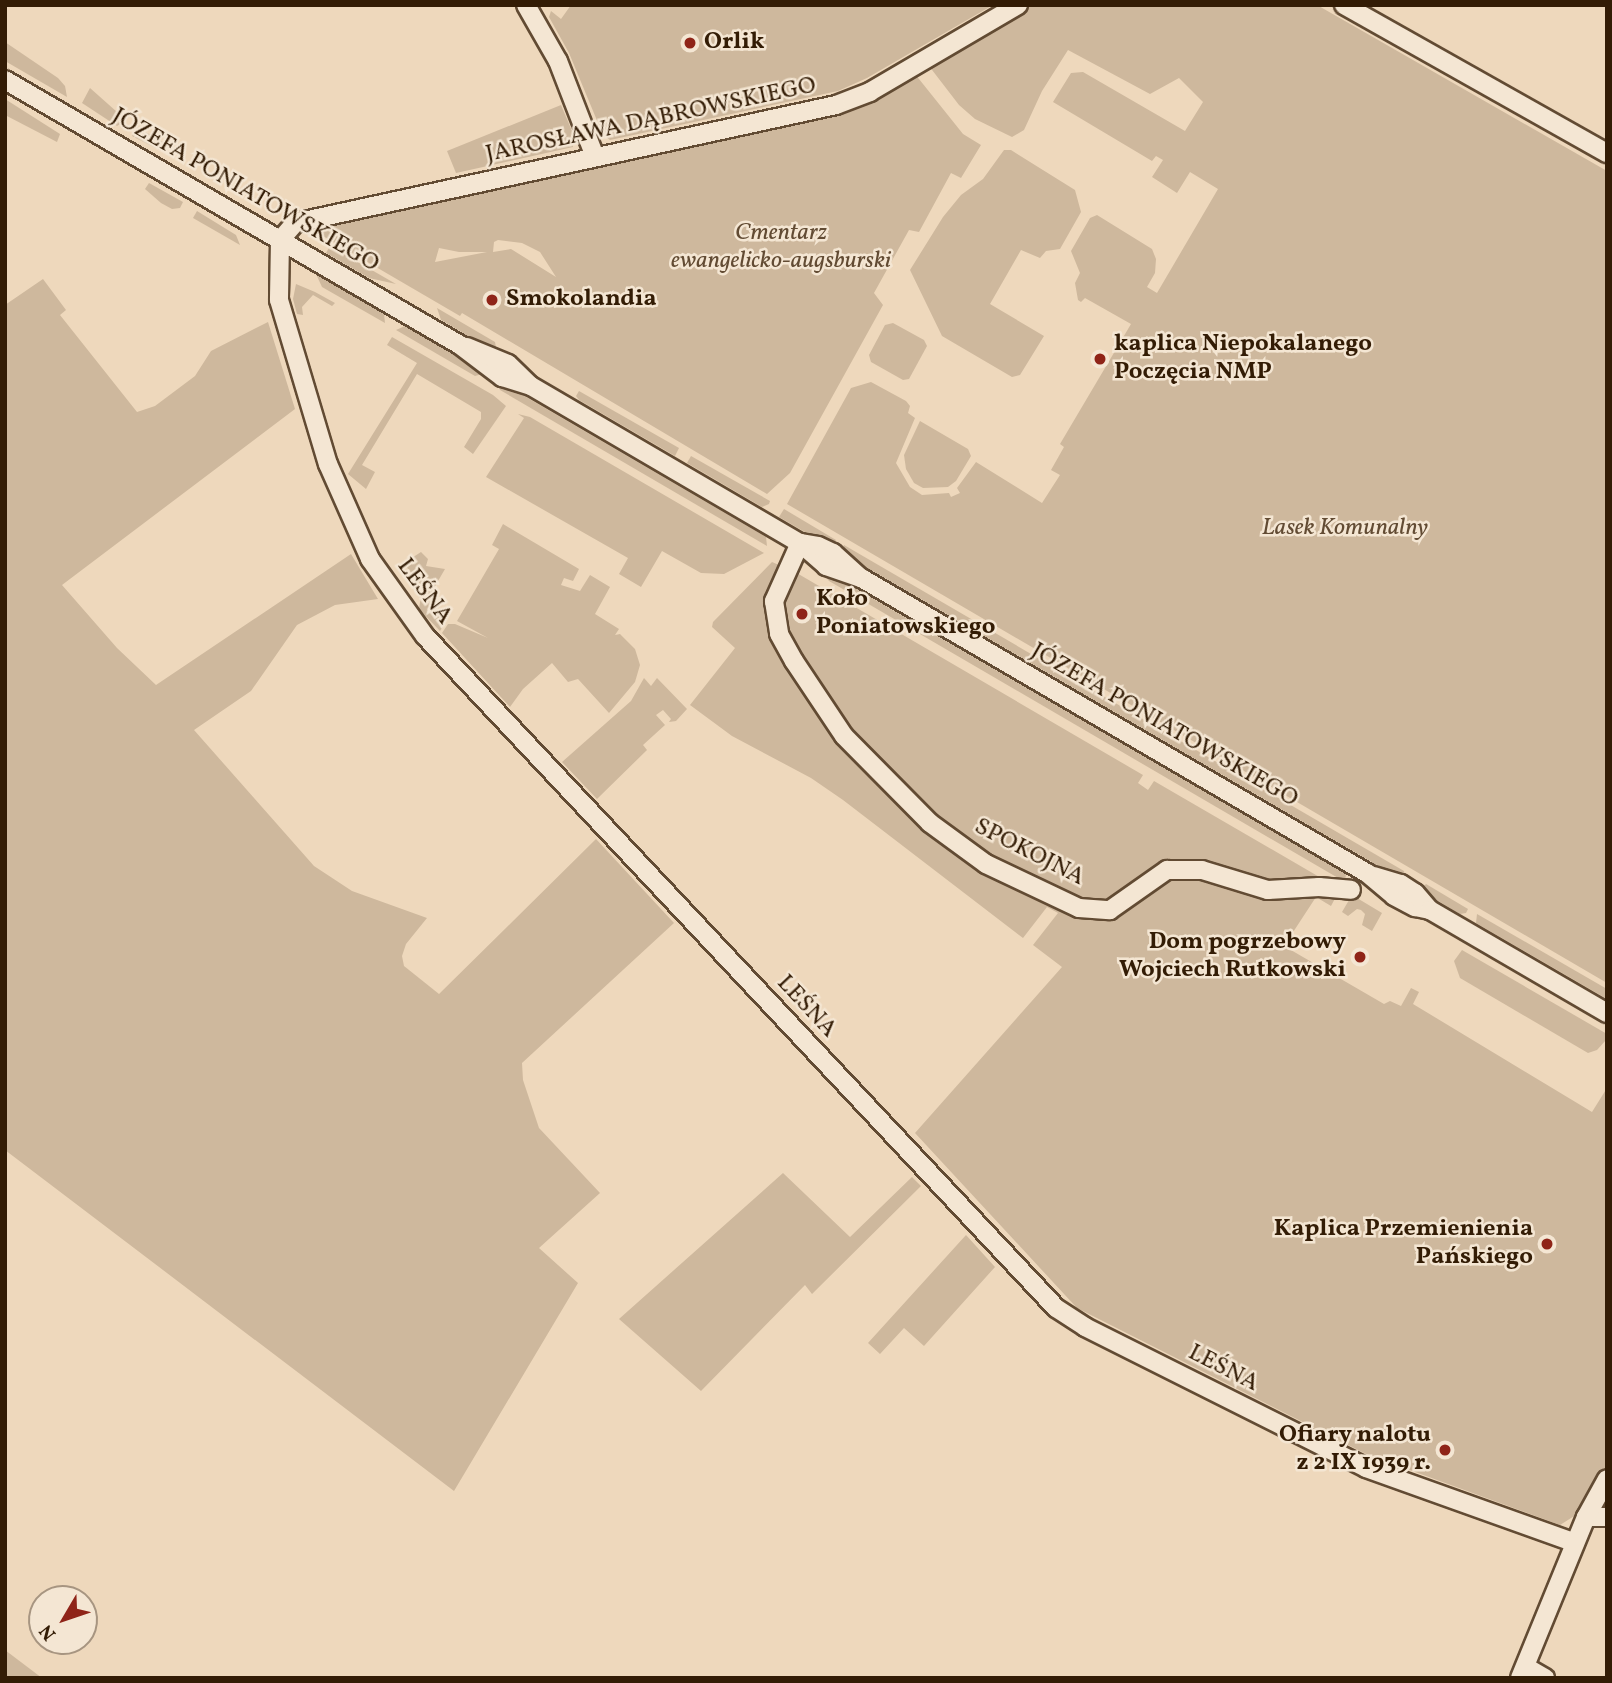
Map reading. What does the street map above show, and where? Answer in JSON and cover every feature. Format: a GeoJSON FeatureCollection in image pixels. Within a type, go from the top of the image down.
{"type":"FeatureCollection","features":[{"type":"Feature","properties":{"kind":"street"},"geometry":{"type":"LineString","coordinates":[[526,5],[558,61],[595,157]]}},
{"type":"Feature","properties":{"kind":"street","name":"JAROSŁAWA DĄBROWSKIEGO"},"geometry":{"type":"LineString","coordinates":[[280,240],[295,223],[846,102],[870,92],[1018,5]]}},
{"type":"Feature","properties":{"kind":"street"},"geometry":{"type":"LineString","coordinates":[[1344,5],[1607,153]]}},
{"type":"Feature","properties":{"kind":"street","name":"JÓZEFA PONIATOWSKIEGO"},"geometry":{"type":"LineString","coordinates":[[5,80],[460,345],[502,377],[531,386],[800,543],[825,549],[863,579],[1367,873],[1394,896],[1415,907],[1430,910],[1607,1013]]}},
{"type":"Feature","properties":{"kind":"street","name":"LEŚNA"},"geometry":{"type":"LineString","coordinates":[[280,240],[277,288],[281,310],[328,464],[370,559],[408,615],[1042,1295],[1086,1327],[1366,1468],[1575,1543]]}},
{"type":"Feature","properties":{"kind":"street","name":"SPOKOJNA"},"geometry":{"type":"LineString","coordinates":[[800,543],[774,601],[779,634],[813,693],[844,736],[930,823],[968,853],[1079,908],[1110,910],[1131,898],[1150,880],[1167,870],[1176,869],[1202,870],[1268,890],[1319,887],[1351,890]]}},
{"type":"Feature","properties":{"kind":"street"},"geometry":{"type":"LineString","coordinates":[[1545,1678],[1523,1672],[1586,1517],[1605,1485]]}},
{"type":"Feature","properties":{"kind":"street"},"geometry":{"type":"LineString","coordinates":[[1586,1517],[1607,1517]]}},
{"type":"Feature","properties":{"kind":"green space"},"geometry":{"type":"Polygon","coordinates":[[[571,5],[993,5],[867,78],[838,91],[610,140],[603,135],[569,53],[549,17],[551,11],[561,19],[571,5]]]}},
{"type":"Feature","properties":{"kind":"green space","name":"Lasek Komunalny"},"geometry":{"type":"Polygon","coordinates":[[[1032,5],[1317,5],[1607,171],[1607,983],[787,504],[851,388],[871,382],[906,401],[910,406],[908,413],[915,418],[896,463],[910,487],[922,495],[949,493],[951,497],[960,493],[957,488],[976,462],[1042,503],[1060,475],[1051,470],[1064,447],[1060,444],[1131,324],[1085,298],[1081,302],[1078,300],[1075,283],[1080,273],[1071,251],[1090,218],[1097,215],[1152,249],[1156,259],[1155,273],[1147,287],[1157,293],[1218,189],[1190,172],[1177,193],[1152,177],[1163,160],[1156,156],[1152,161],[1053,102],[1071,73],[1083,72],[1185,131],[1203,102],[1179,78],[1150,94],[1068,50],[1042,91],[1024,130],[1012,137],[975,119],[959,105],[929,66],[1032,5]]]}},
{"type":"Feature","properties":{"kind":"green space"},"geometry":{"type":"Polygon","coordinates":[[[5,42],[58,78],[65,86],[67,97],[5,61],[5,42]]]}},
{"type":"Feature","properties":{"kind":"green space","name":"Cmentarz ewangelicko-augsburski"},"geometry":{"type":"Polygon","coordinates":[[[915,74],[963,134],[981,145],[961,178],[951,173],[919,232],[909,230],[874,293],[883,305],[790,473],[767,494],[462,313],[460,316],[316,232],[320,225],[862,105],[915,74]],[[498,240],[494,242],[493,252],[511,249],[556,277],[540,252],[522,243],[498,240]],[[439,248],[435,262],[487,252],[459,252],[439,248]]]}},
{"type":"Feature","properties":{"kind":"green space"},"geometry":{"type":"Polygon","coordinates":[[[90,88],[126,120],[117,126],[82,103],[90,88]]]}},
{"type":"Feature","properties":{"kind":"green space"},"geometry":{"type":"Polygon","coordinates":[[[5,99],[60,134],[57,142],[5,115],[5,99]]]}},
{"type":"Feature","properties":{"kind":"green space"},"geometry":{"type":"Polygon","coordinates":[[[561,105],[572,131],[573,147],[456,173],[447,151],[561,105]]]}},
{"type":"Feature","properties":{"kind":"green space"},"geometry":{"type":"Polygon","coordinates":[[[135,125],[170,146],[161,151],[132,136],[135,125]]]}},
{"type":"Feature","properties":{"kind":"green space"},"geometry":{"type":"Polygon","coordinates":[[[1004,150],[1011,150],[1075,190],[1081,212],[1060,249],[1046,251],[1040,258],[1021,250],[990,304],[1044,336],[1020,375],[1012,377],[942,336],[910,270],[943,217],[961,195],[983,179],[1004,150]]]}},
{"type":"Feature","properties":{"kind":"green space"},"geometry":{"type":"Polygon","coordinates":[[[149,183],[183,202],[180,208],[172,209],[161,203],[145,189],[149,183]]]}},
{"type":"Feature","properties":{"kind":"green space"},"geometry":{"type":"Polygon","coordinates":[[[197,211],[236,235],[240,245],[193,218],[197,211]]]}},
{"type":"Feature","properties":{"kind":"green space"},"geometry":{"type":"Polygon","coordinates":[[[330,246],[396,284],[369,278],[326,253],[330,246]]]}},
{"type":"Feature","properties":{"kind":"green space"},"geometry":{"type":"Polygon","coordinates":[[[316,274],[384,314],[385,323],[322,287],[316,274]]]}},
{"type":"Feature","properties":{"kind":"green space"},"geometry":{"type":"Polygon","coordinates":[[[43,279],[66,310],[60,315],[137,412],[155,406],[195,376],[211,351],[268,322],[295,409],[62,585],[117,648],[156,685],[351,554],[378,599],[335,605],[297,625],[251,691],[194,730],[314,866],[352,891],[427,918],[406,944],[402,956],[404,966],[439,994],[596,839],[674,923],[522,1063],[523,1080],[539,1128],[600,1193],[539,1248],[578,1283],[454,1491],[5,1150],[5,305],[43,279]]]}},
{"type":"Feature","properties":{"kind":"green space"},"geometry":{"type":"Polygon","coordinates":[[[296,284],[335,303],[332,306],[313,295],[302,307],[303,315],[297,314],[293,299],[296,284]]]}},
{"type":"Feature","properties":{"kind":"green space"},"geometry":{"type":"Polygon","coordinates":[[[437,308],[495,342],[497,353],[441,320],[437,308]]]}},
{"type":"Feature","properties":{"kind":"green space"},"geometry":{"type":"Polygon","coordinates":[[[893,323],[924,340],[927,346],[909,379],[903,380],[871,362],[869,355],[885,325],[893,323]]]}},
{"type":"Feature","properties":{"kind":"green space"},"geometry":{"type":"Polygon","coordinates":[[[405,326],[486,373],[475,376],[396,330],[405,326]]]}},
{"type":"Feature","properties":{"kind":"green space"},"geometry":{"type":"Polygon","coordinates":[[[392,337],[493,395],[506,406],[473,454],[464,447],[481,419],[481,412],[417,374],[362,465],[375,472],[366,489],[348,474],[417,363],[387,345],[392,337]]]}},
{"type":"Feature","properties":{"kind":"green space"},"geometry":{"type":"Polygon","coordinates":[[[497,380],[766,537],[767,546],[500,390],[497,380]]]}},
{"type":"Feature","properties":{"kind":"green space"},"geometry":{"type":"Polygon","coordinates":[[[579,391],[679,448],[675,456],[579,400],[576,396],[579,391]]]}},
{"type":"Feature","properties":{"kind":"green space"},"geometry":{"type":"Polygon","coordinates":[[[518,414],[530,417],[764,553],[724,574],[701,573],[662,551],[641,587],[619,574],[628,558],[486,477],[524,418],[518,414]]]}},
{"type":"Feature","properties":{"kind":"green space"},"geometry":{"type":"Polygon","coordinates":[[[920,421],[968,449],[971,456],[956,481],[948,487],[923,488],[914,483],[906,469],[904,455],[920,421]]]}},
{"type":"Feature","properties":{"kind":"green space"},"geometry":{"type":"Polygon","coordinates":[[[691,456],[770,501],[769,504],[762,507],[687,463],[691,456]]]}},
{"type":"Feature","properties":{"kind":"green space"},"geometry":{"type":"Polygon","coordinates":[[[784,509],[836,540],[833,545],[829,546],[779,517],[784,509]]]}},
{"type":"Feature","properties":{"kind":"green space"},"geometry":{"type":"Polygon","coordinates":[[[503,524],[579,569],[573,581],[564,578],[561,585],[580,591],[590,575],[610,587],[595,614],[619,629],[615,635],[620,634],[635,649],[640,665],[635,682],[609,713],[578,679],[568,682],[552,663],[523,689],[510,707],[442,633],[448,624],[455,624],[488,638],[457,621],[499,549],[492,545],[503,524]]]}},
{"type":"Feature","properties":{"kind":"green space"},"geometry":{"type":"Polygon","coordinates":[[[844,545],[1404,871],[1406,882],[840,552],[844,545]]]}},
{"type":"Feature","properties":{"kind":"green space"},"geometry":{"type":"Polygon","coordinates":[[[421,552],[428,559],[426,566],[445,569],[427,600],[437,606],[436,612],[444,617],[445,623],[440,631],[419,609],[422,589],[404,563],[421,552]]]}},
{"type":"Feature","properties":{"kind":"green space"},"geometry":{"type":"Polygon","coordinates":[[[772,562],[795,572],[1143,775],[1138,783],[1148,790],[1154,781],[1340,889],[1331,906],[1316,897],[1284,946],[1384,1004],[1390,1001],[1401,1006],[1411,988],[1419,992],[1413,1004],[1592,1112],[1607,1088],[1607,1468],[1601,1472],[1579,1513],[1560,1525],[1366,1454],[1077,1308],[915,1133],[1062,967],[1033,945],[1058,913],[1047,907],[1023,938],[843,800],[811,778],[732,736],[690,705],[735,648],[712,627],[713,622],[772,562]]]}},
{"type":"Feature","properties":{"kind":"green space"},"geometry":{"type":"Polygon","coordinates":[[[829,573],[1346,874],[1345,882],[829,581],[825,576],[829,573]]]}},
{"type":"Feature","properties":{"kind":"green space"},"geometry":{"type":"Polygon","coordinates":[[[644,678],[651,686],[657,678],[687,709],[676,721],[669,722],[671,719],[663,710],[656,715],[665,725],[643,745],[647,750],[597,799],[562,762],[631,701],[644,678]]]}},
{"type":"Feature","properties":{"kind":"green space"},"geometry":{"type":"Polygon","coordinates":[[[1426,884],[1468,909],[1466,913],[1460,914],[1420,890],[1426,884]]]}},
{"type":"Feature","properties":{"kind":"green space"},"geometry":{"type":"Polygon","coordinates":[[[1352,895],[1382,913],[1372,931],[1362,925],[1365,914],[1361,910],[1357,909],[1348,916],[1342,912],[1352,895]]]}},
{"type":"Feature","properties":{"kind":"green space"},"geometry":{"type":"Polygon","coordinates":[[[1477,914],[1607,989],[1607,999],[1476,923],[1477,914]]]}},
{"type":"Feature","properties":{"kind":"green space"},"geometry":{"type":"Polygon","coordinates":[[[1462,950],[1607,1034],[1606,1040],[1597,1050],[1588,1053],[1460,978],[1454,961],[1462,950]]]}},
{"type":"Feature","properties":{"kind":"green space"},"geometry":{"type":"Polygon","coordinates":[[[783,1173],[850,1237],[912,1177],[921,1186],[812,1294],[805,1285],[701,1391],[619,1319],[783,1173]]]}},
{"type":"Feature","properties":{"kind":"green space"},"geometry":{"type":"Polygon","coordinates":[[[966,1235],[995,1267],[924,1346],[904,1328],[880,1354],[868,1343],[966,1235]]]}},
{"type":"Feature","properties":{"kind":"green space"},"geometry":{"type":"Polygon","coordinates":[[[5,1650],[42,1678],[5,1678],[5,1650]]]}},
{"type":"Feature","properties":{"kind":"place","name":"Orlik"},"geometry":{"type":"Point","coordinates":[690,43]}},
{"type":"Feature","properties":{"kind":"place","name":"Smokolandia"},"geometry":{"type":"Point","coordinates":[492,300]}},
{"type":"Feature","properties":{"kind":"place","name":"kaplica Niepokalanego Poczęcia NMP"},"geometry":{"type":"Point","coordinates":[1100,359]}},
{"type":"Feature","properties":{"kind":"place","name":"Koło Poniatowskiego"},"geometry":{"type":"Point","coordinates":[802,614]}},
{"type":"Feature","properties":{"kind":"place","name":"Dom pogrzebowy Wojciech Rutkowski"},"geometry":{"type":"Point","coordinates":[1360,957]}},
{"type":"Feature","properties":{"kind":"place","name":"Kaplica Przemienienia Pańskiego"},"geometry":{"type":"Point","coordinates":[1547,1244]}},
{"type":"Feature","properties":{"kind":"place","name":"Ofiary nalotu z 2 IX 1939 r."},"geometry":{"type":"Point","coordinates":[1445,1450]}}]}
